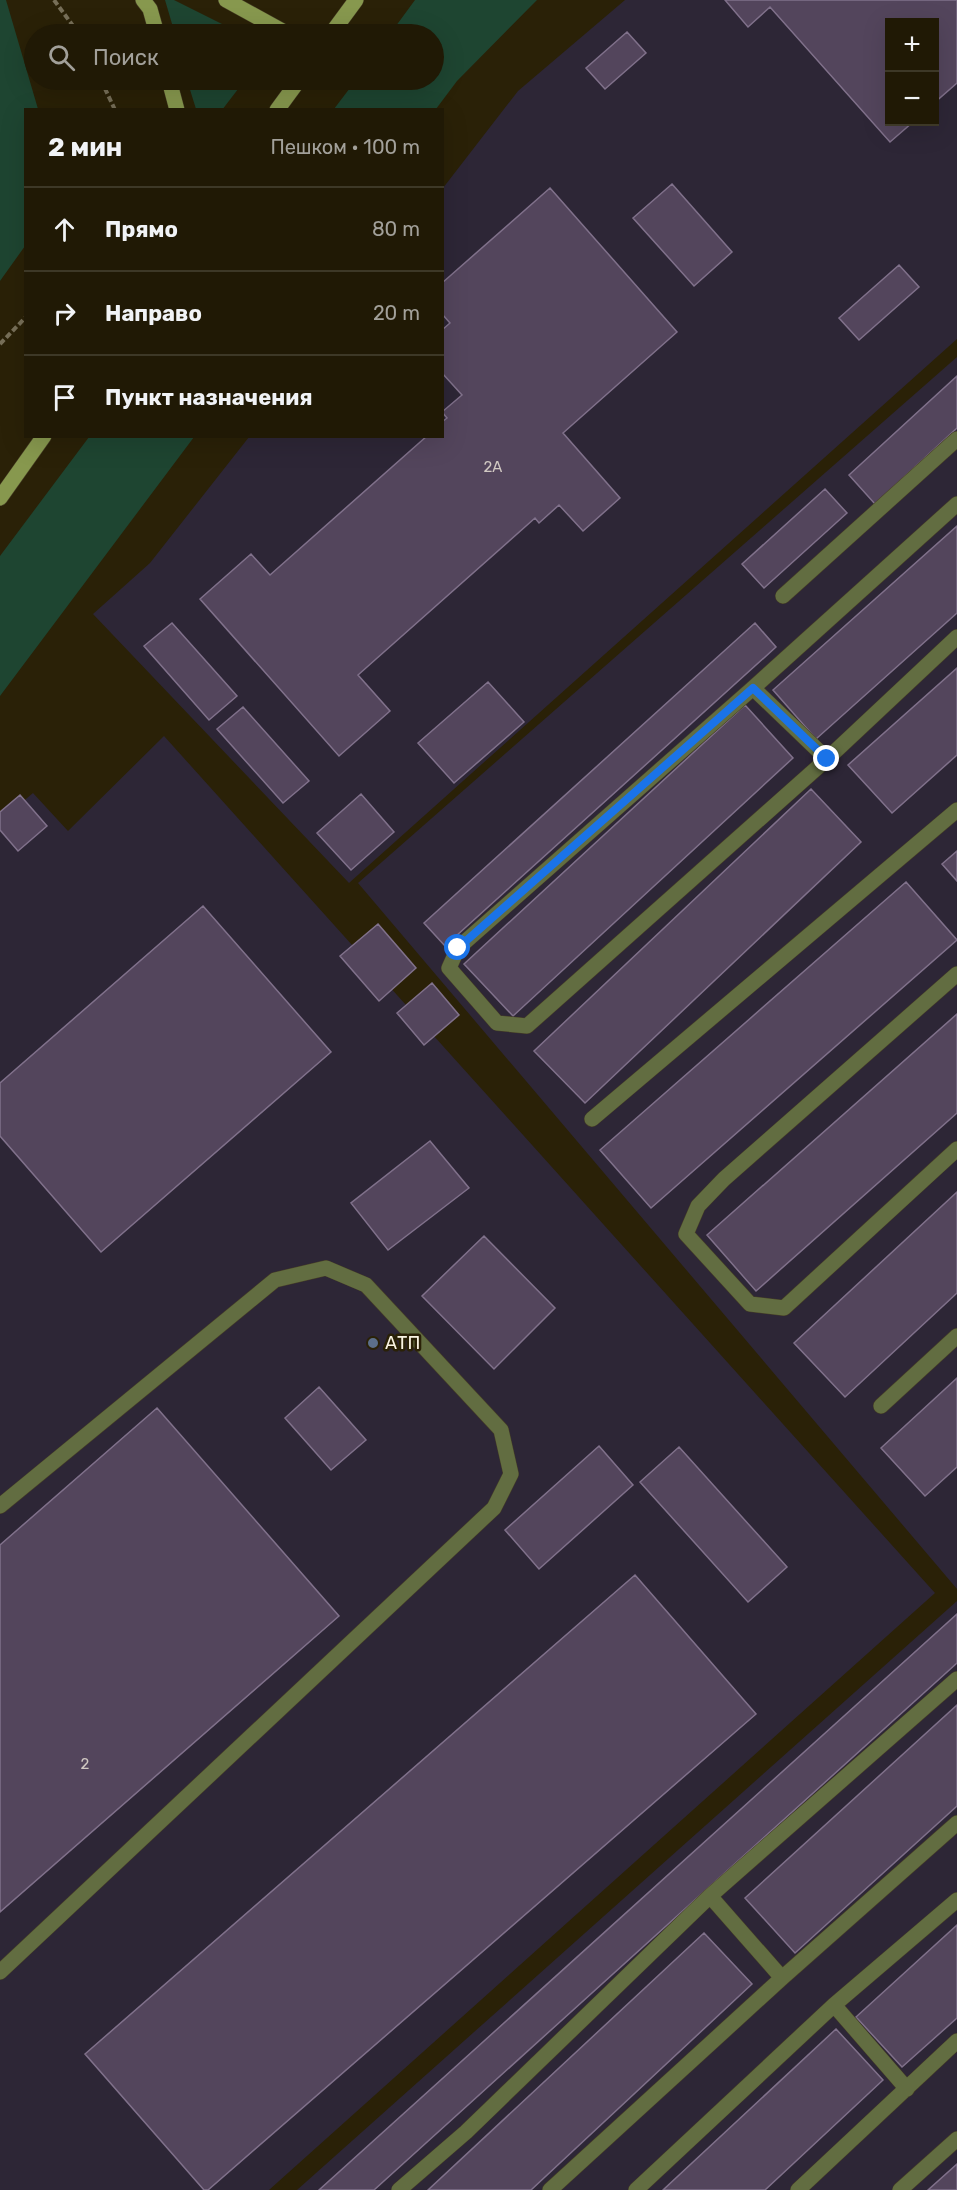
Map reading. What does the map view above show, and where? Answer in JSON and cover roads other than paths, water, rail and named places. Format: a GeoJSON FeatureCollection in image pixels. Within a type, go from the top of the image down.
{"type":"FeatureCollection","features":[{"type":"Feature","properties":{"kind":"main road"},"geometry":{"type":"LineString","coordinates":[[143,0],[150,9],[154,24]]}},
{"type":"Feature","properties":{"kind":"main road"},"geometry":{"type":"LineString","coordinates":[[226,0],[270,24]]}},
{"type":"Feature","properties":{"kind":"main road"},"geometry":{"type":"LineString","coordinates":[[338,24],[356,0]]}},
{"type":"Feature","properties":{"kind":"main road"},"geometry":{"type":"LineString","coordinates":[[172,90],[176,108]]}},
{"type":"Feature","properties":{"kind":"main road"},"geometry":{"type":"LineString","coordinates":[[278,108],[292,90]]}},
{"type":"Feature","properties":{"kind":"main road"},"geometry":{"type":"LineString","coordinates":[[0,498],[43,438]]}},
{"type":"Feature","properties":{"kind":"lane"},"geometry":{"type":"LineString","coordinates":[[783,597],[957,439]]}},
{"type":"Feature","properties":{"kind":"lane"},"geometry":{"type":"LineString","coordinates":[[957,504],[753,688],[458,948],[449,968],[497,1023],[527,1026],[827,759],[957,637]]}},
{"type":"Feature","properties":{"kind":"lane"},"geometry":{"type":"LineString","coordinates":[[753,688],[827,759]]}},
{"type":"Feature","properties":{"kind":"lane"},"geometry":{"type":"LineString","coordinates":[[592,1119],[957,810]]}},
{"type":"Feature","properties":{"kind":"lane"},"geometry":{"type":"LineString","coordinates":[[957,974],[724,1179],[698,1206],[686,1234],[750,1304],[784,1308],[957,1149]]}},
{"type":"Feature","properties":{"kind":"lane"},"geometry":{"type":"LineString","coordinates":[[0,1506],[275,1280],[326,1268],[366,1286],[501,1430],[512,1474],[494,1508],[0,1972]]}},
{"type":"Feature","properties":{"kind":"lane"},"geometry":{"type":"LineString","coordinates":[[881,1406],[957,1336]]}},
{"type":"Feature","properties":{"kind":"lane"},"geometry":{"type":"LineString","coordinates":[[399,2190],[466,2132],[710,1896],[957,1679]]}},
{"type":"Feature","properties":{"kind":"lane"},"geometry":{"type":"LineString","coordinates":[[550,2190],[782,1978],[957,1823]]}},
{"type":"Feature","properties":{"kind":"lane"},"geometry":{"type":"LineString","coordinates":[[710,1896],[782,1978]]}},
{"type":"Feature","properties":{"kind":"lane"},"geometry":{"type":"LineString","coordinates":[[636,2190],[834,2005],[957,1900]]}},
{"type":"Feature","properties":{"kind":"lane"},"geometry":{"type":"LineString","coordinates":[[834,2005],[907,2089]]}},
{"type":"Feature","properties":{"kind":"lane"},"geometry":{"type":"LineString","coordinates":[[798,2190],[957,2041]]}},
{"type":"Feature","properties":{"kind":"lane"},"geometry":{"type":"LineString","coordinates":[[900,2190],[957,2139]]}},
{"type":"Feature","properties":{"kind":"place","name":"АТП"},"geometry":{"type":"Point","coordinates":[373,1343]}}]}
